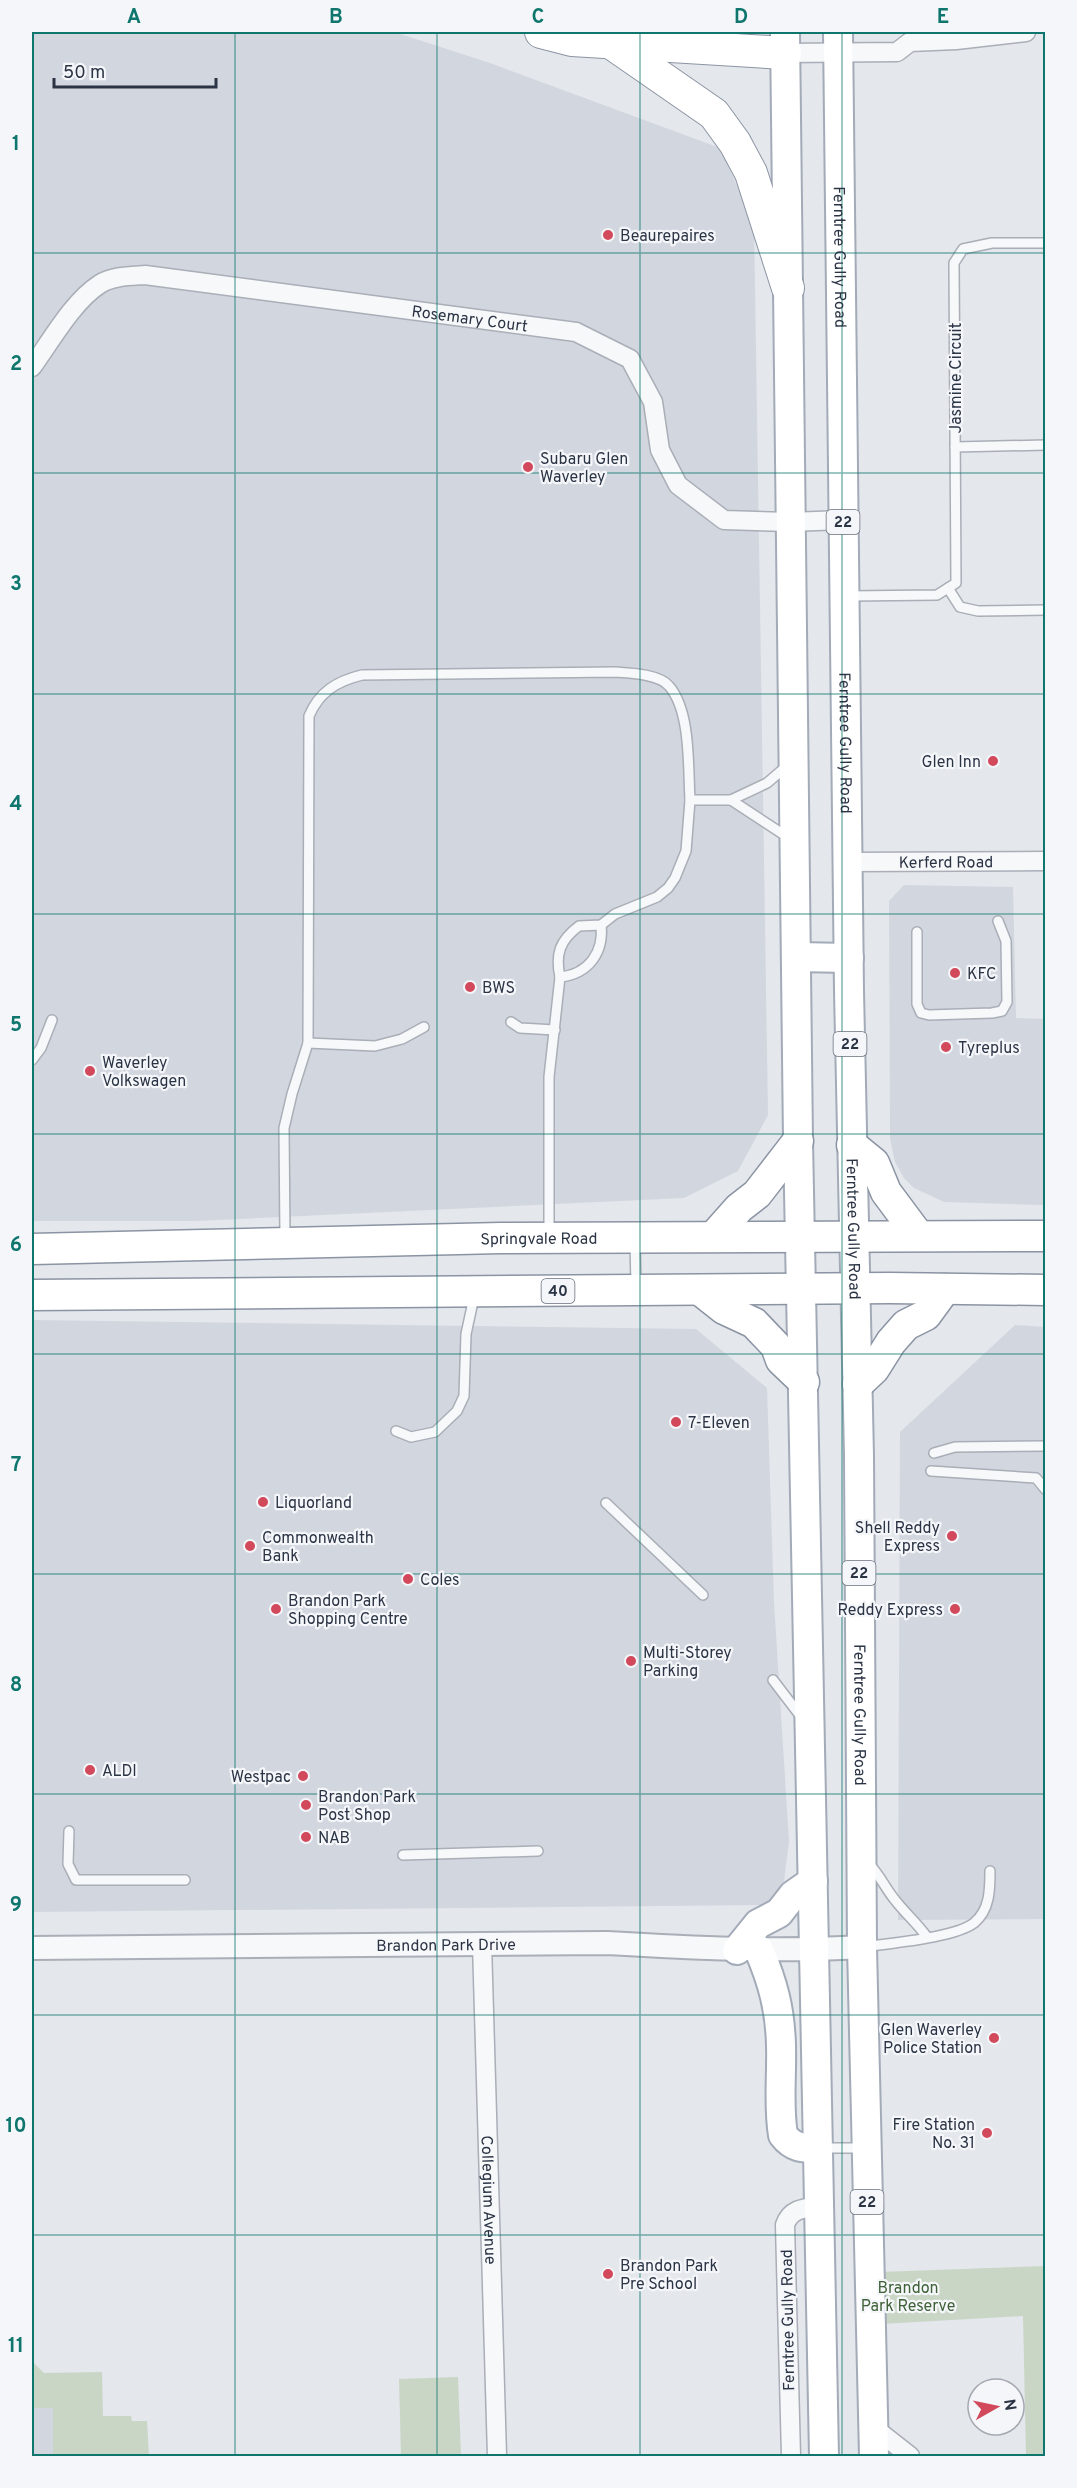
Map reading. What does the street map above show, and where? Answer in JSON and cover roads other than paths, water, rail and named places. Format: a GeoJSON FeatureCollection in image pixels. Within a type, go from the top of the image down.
{"type":"FeatureCollection","features":[{"type":"Feature","properties":{"kind":"highway"},"geometry":{"type":"LineString","coordinates":[[541,32],[572,40],[614,44],[785,42]]}},
{"type":"Feature","properties":{"kind":"highway"},"geometry":{"type":"LineString","coordinates":[[614,44],[714,114],[735,143],[751,173],[788,288]]}},
{"type":"Feature","properties":{"kind":"highway"},"geometry":{"type":"LineString","coordinates":[[715,1236],[739,1208],[757,1194],[798,1141]]}},
{"type":"Feature","properties":{"kind":"highway"},"geometry":{"type":"LineString","coordinates":[[852,1145],[874,1163],[886,1192],[918,1235]]}},
{"type":"Feature","properties":{"kind":"highway","name":"Springvale Road"},"geometry":{"type":"LineString","coordinates":[[32,1249],[549,1237],[1046,1236]]}},
{"type":"Feature","properties":{"kind":"highway"},"geometry":{"type":"LineString","coordinates":[[200,1246],[204,1293]]}},
{"type":"Feature","properties":{"kind":"highway","name":"40"},"geometry":{"type":"LineString","coordinates":[[32,1295],[802,1289],[1046,1290]]}},
{"type":"Feature","properties":{"kind":"highway"},"geometry":{"type":"LineString","coordinates":[[858,1384],[874,1369],[891,1342],[906,1325],[926,1315],[945,1289]]}},
{"type":"Feature","properties":{"kind":"highway"},"geometry":{"type":"LineString","coordinates":[[700,1290],[724,1309],[754,1323],[776,1346],[781,1359],[804,1383]]}},
{"type":"Feature","properties":{"kind":"main road","name":"Ferntree Gully Road"},"geometry":{"type":"LineString","coordinates":[[785,42],[798,1141],[824,2457]]}},
{"type":"Feature","properties":{"kind":"main road","name":"Ferntree Gully Road"},"geometry":{"type":"LineString","coordinates":[[838,42],[843,596],[853,1235],[858,1384],[861,1947],[874,2457]]}},
{"type":"Feature","properties":{"kind":"main road"},"geometry":{"type":"LineString","coordinates":[[796,957],[849,958]]}},
{"type":"Feature","properties":{"kind":"main road"},"geometry":{"type":"LineString","coordinates":[[813,1881],[793,1895],[779,1913],[758,1924],[748,1950],[774,1986],[781,2045],[783,2135],[797,2148],[818,2148]]}},
{"type":"Feature","properties":{"kind":"street"},"geometry":{"type":"LineString","coordinates":[[785,42],[838,42],[897,52],[904,37],[956,40],[1026,32]]}},
{"type":"Feature","properties":{"kind":"street","name":"Rosemary Court"},"geometry":{"type":"LineString","coordinates":[[32,367],[83,297],[101,283],[125,276],[145,275],[576,332],[630,359],[653,402],[660,450],[678,485],[724,520],[790,522],[843,520]]}},
{"type":"Feature","properties":{"kind":"street","name":"Kerferd Road"},"geometry":{"type":"LineString","coordinates":[[847,862],[1046,861]]}},
{"type":"Feature","properties":{"kind":"street","name":"Brandon Park Drive"},"geometry":{"type":"LineString","coordinates":[[32,1948],[607,1943],[748,1950],[861,1947]]}},
{"type":"Feature","properties":{"kind":"street","name":"Collegium Avenue"},"geometry":{"type":"LineString","coordinates":[[482,1944],[497,2457]]}},
{"type":"Feature","properties":{"kind":"street","name":"Ferntree Gully Road"},"geometry":{"type":"LineString","coordinates":[[791,2457],[785,2225],[788,2218],[800,2209],[819,2206]]}},
{"type":"Feature","properties":{"kind":"street"},"geometry":{"type":"LineString","coordinates":[[873,2427],[910,2457]]}},
{"type":"Feature","properties":{"kind":"lane","name":"Jasmine Circuit"},"geometry":{"type":"LineString","coordinates":[[948,588],[956,583],[954,263],[963,249],[992,243],[1046,243]]}},
{"type":"Feature","properties":{"kind":"lane"},"geometry":{"type":"LineString","coordinates":[[955,447],[1046,446]]}},
{"type":"Feature","properties":{"kind":"lane"},"geometry":{"type":"LineString","coordinates":[[843,596],[938,595],[948,588],[960,607],[978,612],[1046,610]]}},
{"type":"Feature","properties":{"kind":"lane"},"geometry":{"type":"LineString","coordinates":[[285,1243],[284,1128],[308,1043],[309,716],[315,701],[332,686],[362,675],[605,672],[645,674],[668,684],[681,707],[690,800],[686,851],[675,878],[657,897],[615,914],[601,925],[579,926],[561,942],[557,964],[560,977],[549,1077],[549,1237]]}},
{"type":"Feature","properties":{"kind":"lane"},"geometry":{"type":"LineString","coordinates":[[690,800],[731,800],[767,783],[794,761]]}},
{"type":"Feature","properties":{"kind":"lane"},"geometry":{"type":"LineString","coordinates":[[731,800],[794,840]]}},
{"type":"Feature","properties":{"kind":"lane"},"geometry":{"type":"LineString","coordinates":[[917,932],[917,1004],[921,1013],[929,1015],[992,1013],[1002,1011],[1007,1002],[1006,941],[998,921]]}},
{"type":"Feature","properties":{"kind":"lane"},"geometry":{"type":"LineString","coordinates":[[560,977],[571,975],[592,961],[603,940],[601,925]]}},
{"type":"Feature","properties":{"kind":"lane"},"geometry":{"type":"LineString","coordinates":[[32,1060],[41,1048],[52,1020]]}},
{"type":"Feature","properties":{"kind":"lane"},"geometry":{"type":"LineString","coordinates":[[511,1022],[520,1028],[555,1030]]}},
{"type":"Feature","properties":{"kind":"lane"},"geometry":{"type":"LineString","coordinates":[[308,1043],[375,1046],[402,1039],[424,1027]]}},
{"type":"Feature","properties":{"kind":"lane"},"geometry":{"type":"LineString","coordinates":[[634,1236],[636,1291]]}},
{"type":"Feature","properties":{"kind":"lane"},"geometry":{"type":"LineString","coordinates":[[396,1431],[411,1437],[421,1436],[442,1427],[457,1411],[464,1395],[466,1334],[475,1292]]}},
{"type":"Feature","properties":{"kind":"lane"},"geometry":{"type":"LineString","coordinates":[[934,1453],[955,1447],[1046,1446]]}},
{"type":"Feature","properties":{"kind":"lane"},"geometry":{"type":"LineString","coordinates":[[931,1471],[1036,1479],[1046,1490]]}},
{"type":"Feature","properties":{"kind":"lane"},"geometry":{"type":"LineString","coordinates":[[606,1503],[703,1595]]}},
{"type":"Feature","properties":{"kind":"lane"},"geometry":{"type":"LineString","coordinates":[[773,1680],[810,1730]]}},
{"type":"Feature","properties":{"kind":"lane"},"geometry":{"type":"LineString","coordinates":[[69,1831],[68,1864],[76,1880],[185,1880]]}},
{"type":"Feature","properties":{"kind":"lane"},"geometry":{"type":"LineString","coordinates":[[403,1855],[538,1851]]}},
{"type":"Feature","properties":{"kind":"lane"},"geometry":{"type":"LineString","coordinates":[[861,1856],[878,1873],[895,1900],[927,1937]]}},
{"type":"Feature","properties":{"kind":"lane"},"geometry":{"type":"LineString","coordinates":[[861,1947],[948,1934],[974,1923],[984,1910],[990,1894],[990,1871]]}},
{"type":"Feature","properties":{"kind":"lane"},"geometry":{"type":"LineString","coordinates":[[818,2148],[866,2148]]}},
{"type":"Feature","properties":{"kind":"place","name":"Beaurepaires"},"geometry":{"type":"Point","coordinates":[608,235]}},
{"type":"Feature","properties":{"kind":"place","name":"Subaru Glen Waverley"},"geometry":{"type":"Point","coordinates":[528,467]}},
{"type":"Feature","properties":{"kind":"place","name":"Glen Inn"},"geometry":{"type":"Point","coordinates":[993,761]}},
{"type":"Feature","properties":{"kind":"place","name":"KFC"},"geometry":{"type":"Point","coordinates":[955,973]}},
{"type":"Feature","properties":{"kind":"place","name":"BWS"},"geometry":{"type":"Point","coordinates":[470,987]}},
{"type":"Feature","properties":{"kind":"place","name":"Tyreplus"},"geometry":{"type":"Point","coordinates":[946,1047]}},
{"type":"Feature","properties":{"kind":"place","name":"Waverley Volkswagen"},"geometry":{"type":"Point","coordinates":[90,1071]}},
{"type":"Feature","properties":{"kind":"place","name":"7-Eleven"},"geometry":{"type":"Point","coordinates":[676,1422]}},
{"type":"Feature","properties":{"kind":"place","name":"Liquorland"},"geometry":{"type":"Point","coordinates":[263,1502]}},
{"type":"Feature","properties":{"kind":"place","name":"Shell Reddy Express"},"geometry":{"type":"Point","coordinates":[952,1536]}},
{"type":"Feature","properties":{"kind":"place","name":"Commonwealth Bank"},"geometry":{"type":"Point","coordinates":[250,1546]}},
{"type":"Feature","properties":{"kind":"place","name":"Coles"},"geometry":{"type":"Point","coordinates":[408,1579]}},
{"type":"Feature","properties":{"kind":"place","name":"Brandon Park Shopping Centre"},"geometry":{"type":"Point","coordinates":[276,1609]}},
{"type":"Feature","properties":{"kind":"place","name":"Reddy Express"},"geometry":{"type":"Point","coordinates":[955,1609]}},
{"type":"Feature","properties":{"kind":"place","name":"Multi-Storey Parking"},"geometry":{"type":"Point","coordinates":[631,1661]}},
{"type":"Feature","properties":{"kind":"place","name":"ALDI"},"geometry":{"type":"Point","coordinates":[90,1770]}},
{"type":"Feature","properties":{"kind":"place","name":"Westpac"},"geometry":{"type":"Point","coordinates":[303,1776]}},
{"type":"Feature","properties":{"kind":"place","name":"Brandon Park Post Shop"},"geometry":{"type":"Point","coordinates":[306,1805]}},
{"type":"Feature","properties":{"kind":"place","name":"NAB"},"geometry":{"type":"Point","coordinates":[306,1837]}},
{"type":"Feature","properties":{"kind":"place","name":"Glen Waverley Police Station"},"geometry":{"type":"Point","coordinates":[994,2038]}},
{"type":"Feature","properties":{"kind":"place","name":"Fire Station No. 31"},"geometry":{"type":"Point","coordinates":[987,2133]}},
{"type":"Feature","properties":{"kind":"place","name":"Brandon Park Pre School"},"geometry":{"type":"Point","coordinates":[608,2274]}},
{"type":"Feature","properties":{"kind":"park label","name":"Brandon Park Reserve"},"geometry":{"type":"Point","coordinates":[908,2296]}}]}
